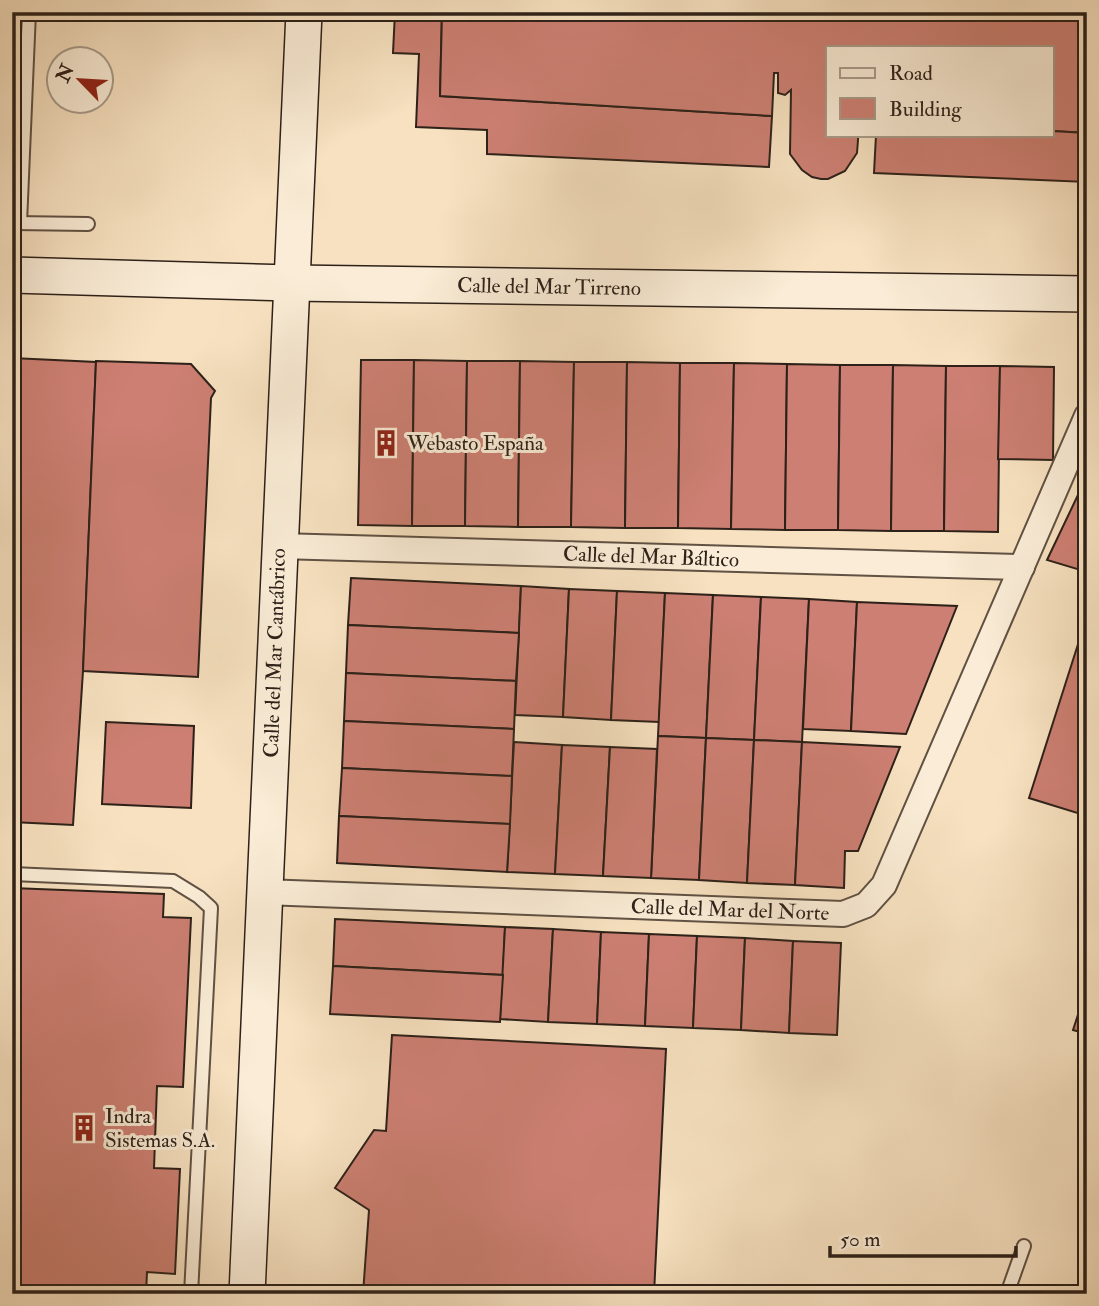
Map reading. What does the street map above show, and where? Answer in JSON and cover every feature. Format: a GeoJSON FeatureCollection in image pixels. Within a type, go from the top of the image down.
{"type":"FeatureCollection","features":[{"type":"Feature","properties":{"kind":"street","name":"Calle del Mar Cantábrico"},"geometry":{"type":"LineString","coordinates":[[247,1294],[304,12]]}},
{"type":"Feature","properties":{"kind":"street","name":"Calle del Mar Tirreno"},"geometry":{"type":"LineString","coordinates":[[12,275],[291,283],[1087,294]]}},
{"type":"Feature","properties":{"kind":"street","name":"Calle del Mar del Norte"},"geometry":{"type":"LineString","coordinates":[[264,892],[843,915],[866,905],[884,885],[1087,416]]}},
{"type":"Feature","properties":{"kind":"street","name":"Calle del Mar Báltico"},"geometry":{"type":"LineString","coordinates":[[279,546],[1022,567]]}},
{"type":"Feature","properties":{"kind":"lane"},"geometry":{"type":"LineString","coordinates":[[29,12],[16,223],[88,224]]}},
{"type":"Feature","properties":{"kind":"lane"},"geometry":{"type":"LineString","coordinates":[[12,874],[173,881],[211,908],[191,1294]]}},
{"type":"Feature","properties":{"kind":"lane"},"geometry":{"type":"LineString","coordinates":[[1007,1294],[1024,1247]]}},
{"type":"Feature","properties":{"kind":"building"},"geometry":{"type":"Polygon","coordinates":[[[395,12],[442,12],[440,96],[772,116],[769,167],[487,154],[487,130],[416,127],[419,54],[393,53],[395,12]]]}},
{"type":"Feature","properties":{"kind":"building"},"geometry":{"type":"Polygon","coordinates":[[[442,12],[1087,12],[1087,133],[1054,131],[1054,46],[826,46],[826,136],[858,136],[857,153],[845,171],[828,179],[812,177],[802,170],[790,154],[791,90],[785,95],[778,93],[778,73],[774,73],[772,116],[440,96],[442,12]]]}},
{"type":"Feature","properties":{"kind":"building"},"geometry":{"type":"Polygon","coordinates":[[[1054,131],[1087,133],[1087,182],[874,173],[876,136],[1054,136],[1054,131]]]}},
{"type":"Feature","properties":{"kind":"building"},"geometry":{"type":"Polygon","coordinates":[[[12,358],[96,362],[83,671],[73,825],[12,822],[12,358]]]}},
{"type":"Feature","properties":{"kind":"building","name":"Webasto España"},"geometry":{"type":"Polygon","coordinates":[[[361,360],[414,360],[412,526],[358,525],[361,360]]]}},
{"type":"Feature","properties":{"kind":"building"},"geometry":{"type":"Polygon","coordinates":[[[414,360],[467,361],[465,526],[412,526],[414,360]]]}},
{"type":"Feature","properties":{"kind":"building"},"geometry":{"type":"Polygon","coordinates":[[[96,361],[191,364],[215,391],[211,398],[198,677],[83,671],[96,361]]]}},
{"type":"Feature","properties":{"kind":"building"},"geometry":{"type":"Polygon","coordinates":[[[467,361],[520,361],[518,527],[465,526],[467,361]]]}},
{"type":"Feature","properties":{"kind":"building"},"geometry":{"type":"Polygon","coordinates":[[[520,361],[574,362],[571,527],[518,527],[520,361]]]}},
{"type":"Feature","properties":{"kind":"building"},"geometry":{"type":"Polygon","coordinates":[[[574,362],[627,362],[625,528],[571,527],[574,362]]]}},
{"type":"Feature","properties":{"kind":"building"},"geometry":{"type":"Polygon","coordinates":[[[627,362],[680,363],[678,528],[625,528],[627,362]]]}},
{"type":"Feature","properties":{"kind":"building"},"geometry":{"type":"Polygon","coordinates":[[[680,363],[734,363],[731,529],[678,528],[680,363]]]}},
{"type":"Feature","properties":{"kind":"building"},"geometry":{"type":"Polygon","coordinates":[[[734,363],[787,364],[785,530],[731,529],[734,363]]]}},
{"type":"Feature","properties":{"kind":"building"},"geometry":{"type":"Polygon","coordinates":[[[787,364],[840,365],[838,530],[785,530],[787,364]]]}},
{"type":"Feature","properties":{"kind":"building"},"geometry":{"type":"Polygon","coordinates":[[[840,365],[893,365],[891,531],[838,530],[840,365]]]}},
{"type":"Feature","properties":{"kind":"building"},"geometry":{"type":"Polygon","coordinates":[[[893,365],[946,366],[944,531],[891,531],[893,365]]]}},
{"type":"Feature","properties":{"kind":"building"},"geometry":{"type":"Polygon","coordinates":[[[946,366],[1000,366],[998,532],[944,531],[946,366]]]}},
{"type":"Feature","properties":{"kind":"building"},"geometry":{"type":"Polygon","coordinates":[[[1000,366],[1054,367],[1053,460],[998,459],[1000,366]]]}},
{"type":"Feature","properties":{"kind":"building"},"geometry":{"type":"Polygon","coordinates":[[[1087,476],[1087,572],[1047,560],[1087,476]]]}},
{"type":"Feature","properties":{"kind":"building"},"geometry":{"type":"Polygon","coordinates":[[[351,578],[521,586],[519,633],[348,625],[351,578]]]}},
{"type":"Feature","properties":{"kind":"building"},"geometry":{"type":"Polygon","coordinates":[[[521,586],[569,589],[563,717],[515,715],[521,586]]]}},
{"type":"Feature","properties":{"kind":"building"},"geometry":{"type":"Polygon","coordinates":[[[569,589],[617,591],[611,720],[563,717],[569,589]]]}},
{"type":"Feature","properties":{"kind":"building"},"geometry":{"type":"Polygon","coordinates":[[[617,591],[665,593],[659,722],[611,720],[617,591]]]}},
{"type":"Feature","properties":{"kind":"building"},"geometry":{"type":"Polygon","coordinates":[[[665,593],[713,595],[706,738],[658,736],[665,593]]]}},
{"type":"Feature","properties":{"kind":"building"},"geometry":{"type":"Polygon","coordinates":[[[713,595],[761,597],[754,740],[706,738],[713,595]]]}},
{"type":"Feature","properties":{"kind":"building"},"geometry":{"type":"Polygon","coordinates":[[[761,597],[809,599],[802,742],[754,740],[761,597]]]}},
{"type":"Feature","properties":{"kind":"building"},"geometry":{"type":"Polygon","coordinates":[[[809,599],[857,602],[851,731],[803,729],[809,599]]]}},
{"type":"Feature","properties":{"kind":"building"},"geometry":{"type":"Polygon","coordinates":[[[857,602],[957,606],[906,734],[851,731],[857,602]]]}},
{"type":"Feature","properties":{"kind":"building"},"geometry":{"type":"Polygon","coordinates":[[[1087,616],[1087,816],[1029,798],[1087,616]]]}},
{"type":"Feature","properties":{"kind":"building"},"geometry":{"type":"Polygon","coordinates":[[[348,625],[519,633],[516,681],[346,673],[348,625]]]}},
{"type":"Feature","properties":{"kind":"building"},"geometry":{"type":"Polygon","coordinates":[[[346,673],[516,681],[514,729],[344,721],[346,673]]]}},
{"type":"Feature","properties":{"kind":"building"},"geometry":{"type":"Polygon","coordinates":[[[344,721],[514,729],[512,776],[342,768],[344,721]]]}},
{"type":"Feature","properties":{"kind":"building"},"geometry":{"type":"Polygon","coordinates":[[[106,722],[194,726],[191,808],[102,804],[106,722]]]}},
{"type":"Feature","properties":{"kind":"building"},"geometry":{"type":"Polygon","coordinates":[[[658,736],[706,738],[699,880],[651,878],[658,736]]]}},
{"type":"Feature","properties":{"kind":"building"},"geometry":{"type":"Polygon","coordinates":[[[706,738],[754,740],[747,883],[699,880],[706,738]]]}},
{"type":"Feature","properties":{"kind":"building"},"geometry":{"type":"Polygon","coordinates":[[[754,740],[802,742],[795,885],[747,883],[754,740]]]}},
{"type":"Feature","properties":{"kind":"building"},"geometry":{"type":"Polygon","coordinates":[[[514,742],[562,745],[555,874],[507,872],[514,742]]]}},
{"type":"Feature","properties":{"kind":"building"},"geometry":{"type":"Polygon","coordinates":[[[802,742],[900,747],[858,851],[845,851],[844,888],[795,885],[802,742]]]}},
{"type":"Feature","properties":{"kind":"building"},"geometry":{"type":"Polygon","coordinates":[[[562,745],[610,747],[603,876],[555,874],[562,745]]]}},
{"type":"Feature","properties":{"kind":"building"},"geometry":{"type":"Polygon","coordinates":[[[610,747],[657,749],[651,878],[603,876],[610,747]]]}},
{"type":"Feature","properties":{"kind":"building"},"geometry":{"type":"Polygon","coordinates":[[[342,768],[512,776],[510,824],[339,816],[342,768]]]}},
{"type":"Feature","properties":{"kind":"building"},"geometry":{"type":"Polygon","coordinates":[[[339,816],[510,824],[507,872],[337,863],[339,816]]]}},
{"type":"Feature","properties":{"kind":"building","name":"Indra Sistemas S.A."},"geometry":{"type":"Polygon","coordinates":[[[12,888],[164,894],[163,917],[191,918],[183,1087],[157,1086],[154,1168],[180,1169],[175,1274],[147,1272],[146,1294],[12,1294],[12,888]]]}},
{"type":"Feature","properties":{"kind":"building"},"geometry":{"type":"Polygon","coordinates":[[[335,919],[505,927],[503,975],[333,966],[335,919]]]}},
{"type":"Feature","properties":{"kind":"building"},"geometry":{"type":"Polygon","coordinates":[[[505,927],[553,929],[548,1022],[500,1019],[505,927]]]}},
{"type":"Feature","properties":{"kind":"building"},"geometry":{"type":"Polygon","coordinates":[[[553,929],[601,932],[597,1024],[548,1022],[553,929]]]}},
{"type":"Feature","properties":{"kind":"building"},"geometry":{"type":"Polygon","coordinates":[[[601,932],[649,934],[645,1026],[597,1024],[601,932]]]}},
{"type":"Feature","properties":{"kind":"building"},"geometry":{"type":"Polygon","coordinates":[[[649,934],[697,936],[693,1028],[645,1026],[649,934]]]}},
{"type":"Feature","properties":{"kind":"building"},"geometry":{"type":"Polygon","coordinates":[[[697,936],[745,938],[741,1030],[693,1028],[697,936]]]}},
{"type":"Feature","properties":{"kind":"building"},"geometry":{"type":"Polygon","coordinates":[[[745,938],[793,941],[789,1033],[741,1030],[745,938]]]}},
{"type":"Feature","properties":{"kind":"building"},"geometry":{"type":"Polygon","coordinates":[[[793,941],[841,943],[837,1035],[789,1033],[793,941]]]}},
{"type":"Feature","properties":{"kind":"building"},"geometry":{"type":"Polygon","coordinates":[[[333,966],[503,975],[500,1022],[330,1014],[333,966]]]}},
{"type":"Feature","properties":{"kind":"building"},"geometry":{"type":"Polygon","coordinates":[[[1087,987],[1087,1034],[1073,1030],[1087,987]]]}},
{"type":"Feature","properties":{"kind":"building"},"geometry":{"type":"Polygon","coordinates":[[[392,1035],[666,1049],[654,1294],[363,1294],[369,1210],[335,1188],[374,1130],[386,1131],[392,1035]]]}},
{"type":"Feature","properties":{"kind":"place","name":"Webasto España"},"geometry":{"type":"Point","coordinates":[386,443]}},
{"type":"Feature","properties":{"kind":"place","name":"Indra Sistemas S.A."},"geometry":{"type":"Point","coordinates":[84,1128]}}]}
